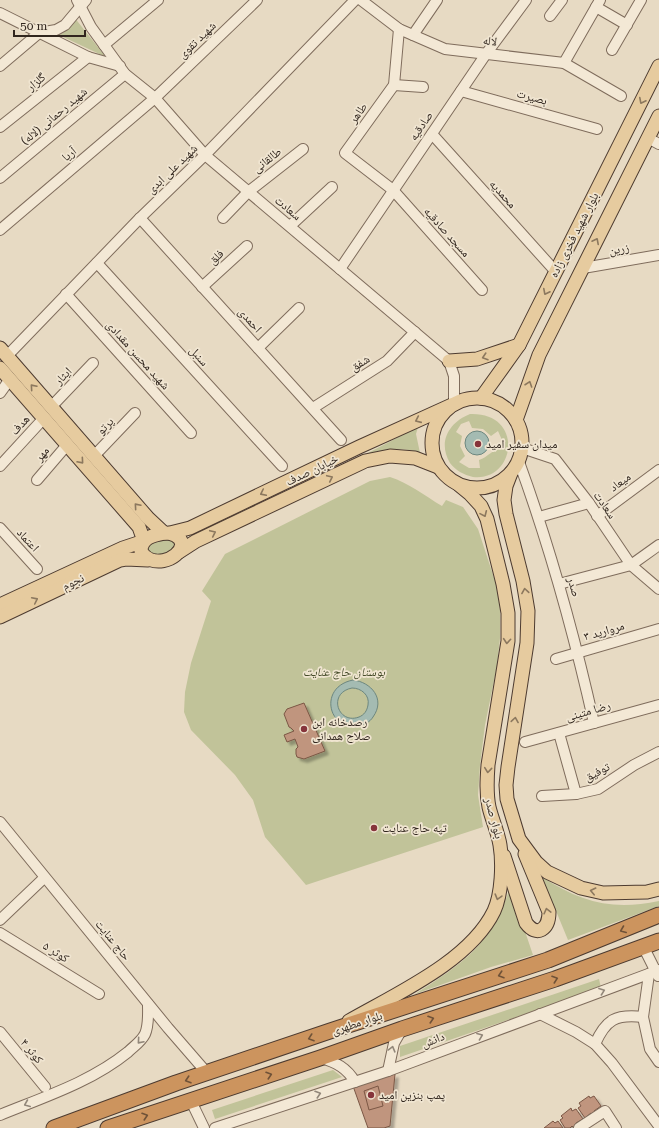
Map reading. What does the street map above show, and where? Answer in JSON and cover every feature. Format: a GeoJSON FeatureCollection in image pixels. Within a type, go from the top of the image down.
{"type":"FeatureCollection","features":[{"type":"Feature","properties":{"kind":"highway","name":"بلوار مطهری"},"geometry":{"type":"LineString","coordinates":[[54,1128],[115,1105],[330,1031],[548,960],[659,915]]}},
{"type":"Feature","properties":{"kind":"highway","name":"بلوار مطهری"},"geometry":{"type":"LineString","coordinates":[[108,1128],[320,1058],[402,1028],[555,979],[644,948],[659,941]]}},
{"type":"Feature","properties":{"kind":"main road","name":"بلوار شهید فخری زاده"},"geometry":{"type":"LineString","coordinates":[[482,398],[519,345],[658,70]]}},
{"type":"Feature","properties":{"kind":"main road","name":"بلوار شهید فخری زاده"},"geometry":{"type":"LineString","coordinates":[[516,420],[539,355],[583,268],[654,141],[659,116]]}},
{"type":"Feature","properties":{"kind":"main road"},"geometry":{"type":"LineString","coordinates":[[449,361],[477,359],[519,345]]}},
{"type":"Feature","properties":{"kind":"main road"},"geometry":{"type":"LineString","coordinates":[[4,352],[148,518],[167,534]]}},
{"type":"Feature","properties":{"kind":"main road"},"geometry":{"type":"LineString","coordinates":[[0,368],[139,527],[144,541]]}},
{"type":"Feature","properties":{"kind":"main road"},"geometry":{"type":"LineString","coordinates":[[482,398],[495,402],[507,409],[516,420],[522,434],[522,448],[519,462],[511,473],[500,482],[487,488],[473,489],[459,485],[447,477],[438,466],[433,453],[432,439],[435,425],[443,413],[454,404],[467,399],[482,398]]}},
{"type":"Feature","properties":{"kind":"main road","name":"خیابان صدف"},"geometry":{"type":"LineString","coordinates":[[167,534],[190,528],[359,447],[454,404]]}},
{"type":"Feature","properties":{"kind":"main road","name":"خیابان صدف"},"geometry":{"type":"LineString","coordinates":[[179,552],[196,541],[365,461],[390,456],[415,458],[438,466]]}},
{"type":"Feature","properties":{"kind":"main road","name":"بلوار صدر"},"geometry":{"type":"LineString","coordinates":[[511,473],[506,486],[504,500],[506,514],[523,580],[528,612],[527,643],[506,785],[507,799],[519,839],[536,862],[548,872],[581,888],[603,893],[647,892],[659,889]]}},
{"type":"Feature","properties":{"kind":"main road","name":"بلوار صدر"},"geometry":{"type":"LineString","coordinates":[[330,1031],[435,972],[457,956],[486,924],[495,910],[500,892],[500,844],[489,808],[486,784],[508,641],[508,613],[503,584],[487,519],[481,506],[459,485]]}},
{"type":"Feature","properties":{"kind":"main road"},"geometry":{"type":"LineString","coordinates":[[167,534],[176,536],[181,541],[182,546],[179,552],[168,559],[159,561],[148,560],[145,558],[141,551],[141,544],[154,535],[167,534]]}},
{"type":"Feature","properties":{"kind":"main road","name":"نجوم"},"geometry":{"type":"LineString","coordinates":[[0,605],[123,548],[144,541]]}},
{"type":"Feature","properties":{"kind":"main road","name":"نجوم"},"geometry":{"type":"LineString","coordinates":[[0,617],[120,560],[148,560]]}},
{"type":"Feature","properties":{"kind":"main road"},"geometry":{"type":"LineString","coordinates":[[500,844],[526,922],[530,928],[537,930],[542,929],[546,926],[549,920],[549,912],[519,839]]}},
{"type":"Feature","properties":{"kind":"street"},"geometry":{"type":"LineString","coordinates":[[104,45],[158,0]]}},
{"type":"Feature","properties":{"kind":"street","name":"شهید تقوی"},"geometry":{"type":"LineString","coordinates":[[155,98],[257,0]]}},
{"type":"Feature","properties":{"kind":"street","name":"شهید علی ابدی"},"geometry":{"type":"LineString","coordinates":[[4,352],[66,294],[140,218],[205,155],[355,0]]}},
{"type":"Feature","properties":{"kind":"street","name":"لاله"},"geometry":{"type":"LineString","coordinates":[[361,0],[399,29],[445,49],[564,63],[621,96]]}},
{"type":"Feature","properties":{"kind":"street"},"geometry":{"type":"LineString","coordinates":[[413,35],[437,0]]}},
{"type":"Feature","properties":{"kind":"street","name":"صادقیه"},"geometry":{"type":"LineString","coordinates":[[340,269],[486,54],[526,0]]}},
{"type":"Feature","properties":{"kind":"street"},"geometry":{"type":"LineString","coordinates":[[550,16],[561,0]]}},
{"type":"Feature","properties":{"kind":"street"},"geometry":{"type":"LineString","coordinates":[[612,50],[641,0]]}},
{"type":"Feature","properties":{"kind":"street"},"geometry":{"type":"LineString","coordinates":[[81,2],[91,27],[122,70]]}},
{"type":"Feature","properties":{"kind":"street"},"geometry":{"type":"LineString","coordinates":[[0,66],[39,33],[56,30],[65,25],[81,2]]}},
{"type":"Feature","properties":{"kind":"street"},"geometry":{"type":"LineString","coordinates":[[564,63],[598,4],[627,25]]}},
{"type":"Feature","properties":{"kind":"street"},"geometry":{"type":"LineString","coordinates":[[0,13],[88,57],[122,70]]}},
{"type":"Feature","properties":{"kind":"street"},"geometry":{"type":"LineString","coordinates":[[399,29],[394,85],[423,87]]}},
{"type":"Feature","properties":{"kind":"street","name":"گلزار"},"geometry":{"type":"LineString","coordinates":[[0,127],[88,57]]}},
{"type":"Feature","properties":{"kind":"street","name":"سعادت"},"geometry":{"type":"LineString","coordinates":[[122,70],[155,98],[205,155],[449,361]]}},
{"type":"Feature","properties":{"kind":"street","name":"شهید رحمانی (لاله)"},"geometry":{"type":"LineString","coordinates":[[0,178],[122,70]]}},
{"type":"Feature","properties":{"kind":"street","name":"طاهر"},"geometry":{"type":"LineString","coordinates":[[393,190],[345,153],[394,85]]}},
{"type":"Feature","properties":{"kind":"street","name":"بصیرت"},"geometry":{"type":"LineString","coordinates":[[461,91],[597,129]]}},
{"type":"Feature","properties":{"kind":"street","name":"آریا"},"geometry":{"type":"LineString","coordinates":[[0,230],[155,98]]}},
{"type":"Feature","properties":{"kind":"street","name":"محمدیه"},"geometry":{"type":"LineString","coordinates":[[432,134],[556,272]]}},
{"type":"Feature","properties":{"kind":"street","name":"طالقانی"},"geometry":{"type":"LineString","coordinates":[[248,192],[303,149]]}},
{"type":"Feature","properties":{"kind":"street"},"geometry":{"type":"LineString","coordinates":[[290,226],[332,187]]}},
{"type":"Feature","properties":{"kind":"street","name":"مسجد صادقیه"},"geometry":{"type":"LineString","coordinates":[[393,190],[482,290]]}},
{"type":"Feature","properties":{"kind":"street"},"geometry":{"type":"LineString","coordinates":[[223,218],[248,192]]}},
{"type":"Feature","properties":{"kind":"street","name":"احمدی"},"geometry":{"type":"LineString","coordinates":[[140,218],[342,440]]}},
{"type":"Feature","properties":{"kind":"street","name":"فلق"},"geometry":{"type":"LineString","coordinates":[[202,287],[247,246]]}},
{"type":"Feature","properties":{"kind":"street","name":"زرین"},"geometry":{"type":"LineString","coordinates":[[583,268],[659,255]]}},
{"type":"Feature","properties":{"kind":"street","name":"سنبل"},"geometry":{"type":"LineString","coordinates":[[97,263],[282,466]]}},
{"type":"Feature","properties":{"kind":"street","name":"شهید محسن مقدادی"},"geometry":{"type":"LineString","coordinates":[[66,294],[191,433]]}},
{"type":"Feature","properties":{"kind":"street"},"geometry":{"type":"LineString","coordinates":[[258,348],[299,308]]}},
{"type":"Feature","properties":{"kind":"street","name":"شفق"},"geometry":{"type":"LineString","coordinates":[[312,408],[387,361],[415,332]]}},
{"type":"Feature","properties":{"kind":"street"},"geometry":{"type":"LineString","coordinates":[[449,361],[454,376],[454,404]]}},
{"type":"Feature","properties":{"kind":"street","name":"ایثار"},"geometry":{"type":"LineString","coordinates":[[51,407],[94,363]]}},
{"type":"Feature","properties":{"kind":"street"},"geometry":{"type":"LineString","coordinates":[[0,393],[10,379]]}},
{"type":"Feature","properties":{"kind":"street","name":"پرتو"},"geometry":{"type":"LineString","coordinates":[[94,456],[135,413]]}},
{"type":"Feature","properties":{"kind":"street","name":"هدف"},"geometry":{"type":"LineString","coordinates":[[0,466],[44,418]]}},
{"type":"Feature","properties":{"kind":"street","name":"مهر"},"geometry":{"type":"LineString","coordinates":[[37,480],[67,445]]}},
{"type":"Feature","properties":{"kind":"street","name":"سعادت"},"geometry":{"type":"LineString","coordinates":[[522,448],[555,459],[589,503],[631,565],[659,589]]}},
{"type":"Feature","properties":{"kind":"street","name":"صدر"},"geometry":{"type":"LineString","coordinates":[[519,462],[539,518],[559,584],[578,652],[594,723]]}},
{"type":"Feature","properties":{"kind":"street","name":"میعاد"},"geometry":{"type":"LineString","coordinates":[[597,516],[659,470]]}},
{"type":"Feature","properties":{"kind":"street"},"geometry":{"type":"LineString","coordinates":[[539,518],[589,503]]}},
{"type":"Feature","properties":{"kind":"street","name":"اعتماد"},"geometry":{"type":"LineString","coordinates":[[0,528],[37,569]]}},
{"type":"Feature","properties":{"kind":"street"},"geometry":{"type":"LineString","coordinates":[[559,584],[631,565],[659,545]]}},
{"type":"Feature","properties":{"kind":"street","name":"مروارید ۳"},"geometry":{"type":"LineString","coordinates":[[556,659],[659,629]]}},
{"type":"Feature","properties":{"kind":"street","name":"رضا متینی"},"geometry":{"type":"LineString","coordinates":[[525,742],[659,705]]}},
{"type":"Feature","properties":{"kind":"street"},"geometry":{"type":"LineString","coordinates":[[559,733],[576,794]]}},
{"type":"Feature","properties":{"kind":"street","name":"توفیق"},"geometry":{"type":"LineString","coordinates":[[542,796],[576,794],[598,789],[634,765],[659,752]]}},
{"type":"Feature","properties":{"kind":"street","name":"حاج عنایت"},"geometry":{"type":"LineString","coordinates":[[0,822],[44,878],[207,1073]]}},
{"type":"Feature","properties":{"kind":"street"},"geometry":{"type":"LineString","coordinates":[[0,920],[44,878]]}},
{"type":"Feature","properties":{"kind":"street","name":"کوثر ۵"},"geometry":{"type":"LineString","coordinates":[[0,933],[99,994]]}},
{"type":"Feature","properties":{"kind":"street"},"geometry":{"type":"LineString","coordinates":[[644,948],[656,973],[643,1017],[650,1049],[659,1062]]}},
{"type":"Feature","properties":{"kind":"street","name":"دانش"},"geometry":{"type":"LineString","coordinates":[[215,1128],[388,1071],[540,1014],[656,973]]}},
{"type":"Feature","properties":{"kind":"street"},"geometry":{"type":"LineString","coordinates":[[0,1115],[80,1082],[118,1060],[139,1043],[144,1035],[148,1027],[148,1004]]}},
{"type":"Feature","properties":{"kind":"street"},"geometry":{"type":"LineString","coordinates":[[540,1014],[576,1032],[595,1044],[612,1063],[659,1126]]}},
{"type":"Feature","properties":{"kind":"street"},"geometry":{"type":"LineString","coordinates":[[595,1044],[601,1030],[612,1020],[628,1015],[643,1017]]}},
{"type":"Feature","properties":{"kind":"street"},"geometry":{"type":"LineString","coordinates":[[388,1071],[392,1048],[396,1037],[402,1028]]}},
{"type":"Feature","properties":{"kind":"street","name":"کوثر ۴"},"geometry":{"type":"LineString","coordinates":[[0,1033],[44,1086]]}},
{"type":"Feature","properties":{"kind":"street"},"geometry":{"type":"LineString","coordinates":[[320,1058],[343,1067],[355,1082]]}},
{"type":"Feature","properties":{"kind":"street"},"geometry":{"type":"LineString","coordinates":[[191,1101],[204,1128]]}},
{"type":"Feature","properties":{"kind":"street"},"geometry":{"type":"LineString","coordinates":[[579,1128],[605,1111],[616,1128]]}},
{"type":"Feature","properties":{"kind":"green space"},"geometry":{"type":"Polygon","coordinates":[[[74,17],[101,51],[110,59],[59,35],[66,30],[74,17]]]}},
{"type":"Feature","properties":{"kind":"green space"},"geometry":{"type":"Polygon","coordinates":[[[470,414],[488,416],[500,424],[506,434],[508,447],[505,459],[498,469],[487,476],[473,477],[463,474],[452,466],[446,455],[445,440],[448,433],[451,427],[470,414]],[[469,421],[461,424],[456,432],[462,436],[460,446],[465,456],[459,462],[469,468],[480,468],[479,460],[502,447],[502,440],[498,431],[491,436],[483,429],[472,428],[469,421]]]}},
{"type":"Feature","properties":{"kind":"green space"},"geometry":{"type":"Polygon","coordinates":[[[418,427],[416,434],[420,453],[400,449],[366,454],[418,427]]]}},
{"type":"Feature","properties":{"kind":"green space","name":"بوستان حاج عنایت"},"geometry":{"type":"Polygon","coordinates":[[[390,477],[410,486],[442,506],[446,500],[463,507],[478,529],[497,587],[500,610],[500,638],[497,666],[485,725],[478,795],[483,827],[306,885],[265,837],[253,800],[235,775],[191,730],[184,712],[185,692],[191,663],[211,601],[202,591],[225,554],[370,481],[390,477]]]}},
{"type":"Feature","properties":{"kind":"green space"},"geometry":{"type":"Polygon","coordinates":[[[166,538],[176,540],[175,550],[158,556],[147,551],[147,543],[166,538]]]}},
{"type":"Feature","properties":{"kind":"green space"},"geometry":{"type":"Polygon","coordinates":[[[542,877],[570,893],[598,902],[626,905],[659,901],[659,906],[568,940],[542,877]]]}},
{"type":"Feature","properties":{"kind":"green space"},"geometry":{"type":"Polygon","coordinates":[[[510,887],[533,955],[491,967],[415,994],[447,973],[474,951],[495,924],[510,887]]]}},
{"type":"Feature","properties":{"kind":"green space"},"geometry":{"type":"Polygon","coordinates":[[[599,979],[601,988],[400,1057],[400,1046],[599,979]]]}},
{"type":"Feature","properties":{"kind":"green space"},"geometry":{"type":"Polygon","coordinates":[[[333,1070],[342,1077],[215,1119],[212,1110],[333,1070]]]}},
{"type":"Feature","properties":{"kind":"shaded area"},"geometry":{"type":"Polygon","coordinates":[[[477,431],[486,434],[489,443],[486,452],[477,455],[468,452],[465,443],[468,434],[477,431]]]}},
{"type":"Feature","properties":{"kind":"shaded area"},"geometry":{"type":"Polygon","coordinates":[[[353,680],[360,681],[375,692],[378,704],[377,710],[369,722],[358,726],[348,726],[340,722],[334,715],[331,708],[331,699],[335,691],[342,684],[353,680]],[[355,688],[344,691],[338,701],[338,707],[341,713],[346,717],[359,717],[366,711],[368,705],[368,698],[366,695],[359,689],[355,688]]]}},
{"type":"Feature","properties":{"kind":"building","name":"رصدخانه ابن صلاح همدانی"},"geometry":{"type":"Polygon","coordinates":[[[304,703],[325,751],[304,759],[297,757],[296,749],[298,747],[295,739],[287,742],[284,735],[294,731],[289,727],[284,714],[287,709],[304,703]]]}},
{"type":"Feature","properties":{"kind":"building"},"geometry":{"type":"Polygon","coordinates":[[[395,1074],[390,1126],[384,1128],[368,1128],[353,1086],[395,1074]]]}},
{"type":"Feature","properties":{"kind":"building"},"geometry":{"type":"Polygon","coordinates":[[[378,1086],[383,1106],[369,1110],[364,1091],[378,1086]]]}},
{"type":"Feature","properties":{"kind":"building"},"geometry":{"type":"Polygon","coordinates":[[[589,1096],[590,1098],[594,1096],[601,1106],[594,1111],[596,1114],[593,1116],[591,1113],[585,1118],[578,1108],[581,1106],[579,1103],[589,1096]]]}},
{"type":"Feature","properties":{"kind":"building"},"geometry":{"type":"Polygon","coordinates":[[[571,1108],[572,1111],[576,1109],[583,1119],[576,1123],[578,1127],[574,1128],[572,1126],[570,1128],[565,1128],[560,1120],[563,1118],[561,1116],[571,1108]]]}},
{"type":"Feature","properties":{"kind":"building"},"geometry":{"type":"Polygon","coordinates":[[[553,1121],[555,1123],[558,1121],[563,1128],[544,1128],[553,1121]]]}},
{"type":"Feature","properties":{"kind":"place","name":"میدان سفیر امید"},"geometry":{"type":"Point","coordinates":[478,444]}},
{"type":"Feature","properties":{"kind":"place","name":"رصدخانه ابن صلاح همدانی"},"geometry":{"type":"Point","coordinates":[304,729]}},
{"type":"Feature","properties":{"kind":"place","name":"تپه حاج عنایت"},"geometry":{"type":"Point","coordinates":[374,828]}},
{"type":"Feature","properties":{"kind":"place","name":"پمپ بنزین امید"},"geometry":{"type":"Point","coordinates":[371,1095]}}]}
